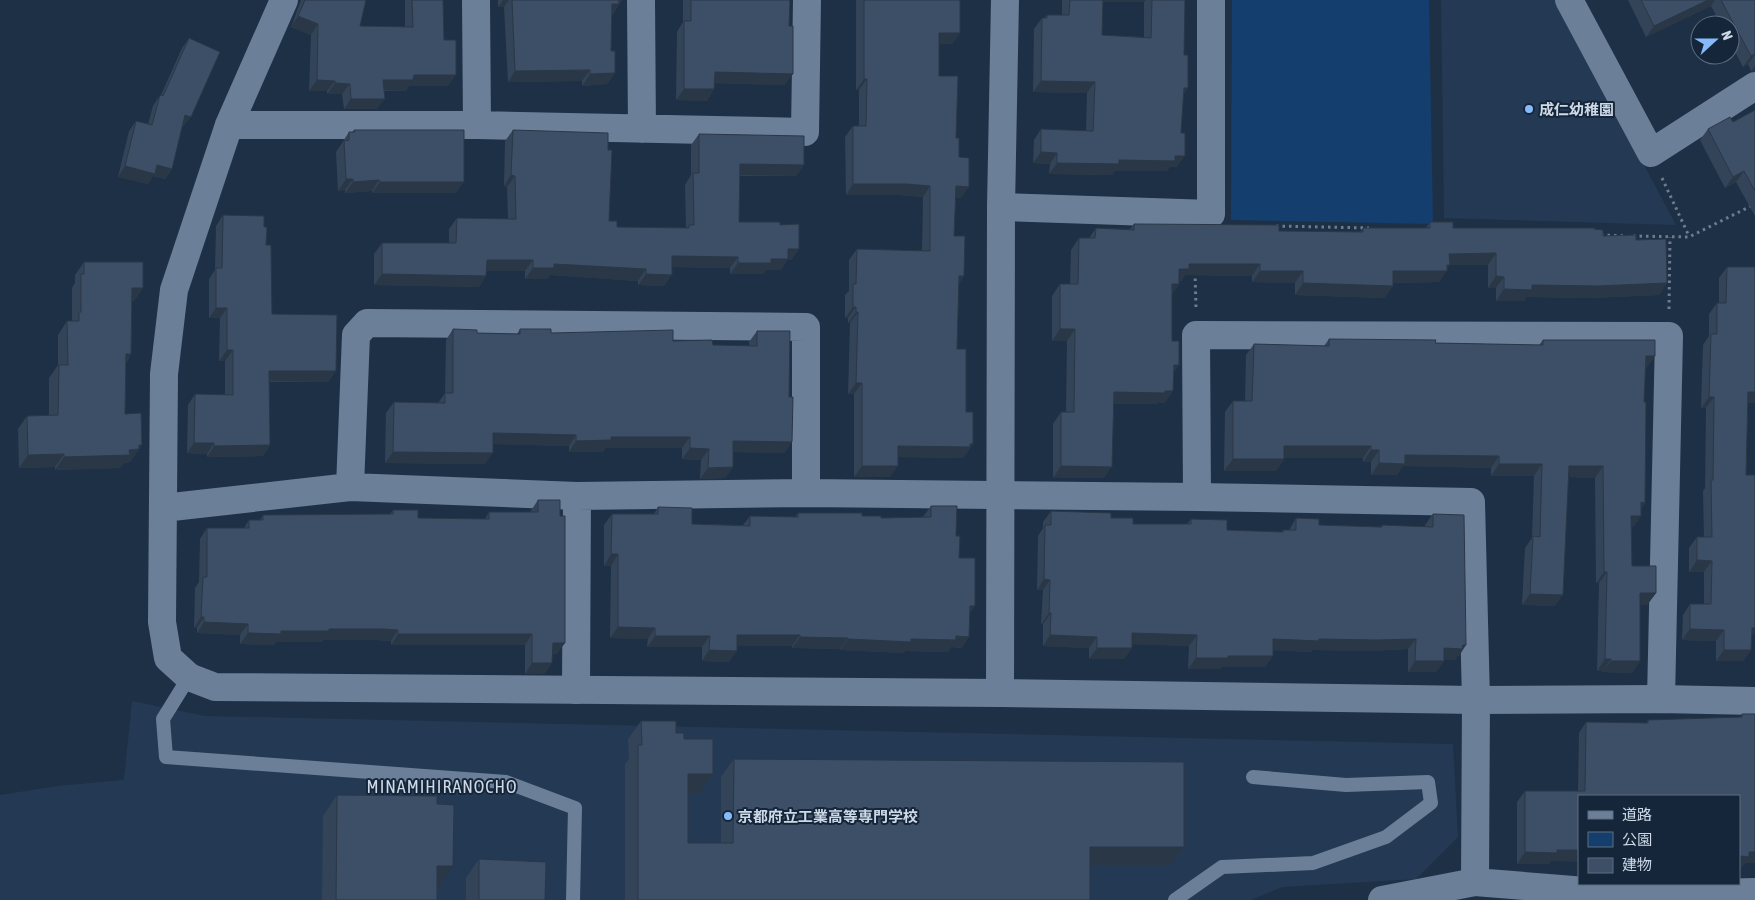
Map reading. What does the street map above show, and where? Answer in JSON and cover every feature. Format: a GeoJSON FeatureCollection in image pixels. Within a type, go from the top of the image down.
{"type":"FeatureCollection","features":[{"type":"Feature","properties":{"kind":"street"},"geometry":{"type":"LineString","coordinates":[[284,0],[230,125],[174,290],[164,374],[162,622],[168,658],[189,678],[215,687],[1000,693],[1476,700],[1661,699],[1755,701]]}},
{"type":"Feature","properties":{"kind":"street"},"geometry":{"type":"LineString","coordinates":[[476,0],[477,125]]}},
{"type":"Feature","properties":{"kind":"street"},"geometry":{"type":"LineString","coordinates":[[641,0],[642,129]]}},
{"type":"Feature","properties":{"kind":"street"},"geometry":{"type":"LineString","coordinates":[[230,125],[477,125],[805,132],[807,0]]}},
{"type":"Feature","properties":{"kind":"street"},"geometry":{"type":"LineString","coordinates":[[1000,693],[1001,207],[1005,0]]}},
{"type":"Feature","properties":{"kind":"street"},"geometry":{"type":"LineString","coordinates":[[1001,207],[1211,214],[1211,0]]}},
{"type":"Feature","properties":{"kind":"street"},"geometry":{"type":"LineString","coordinates":[[1569,0],[1651,153],[1755,86]]}},
{"type":"Feature","properties":{"kind":"street"},"geometry":{"type":"LineString","coordinates":[[350,487],[356,335],[367,324],[806,328],[806,492]]}},
{"type":"Feature","properties":{"kind":"street"},"geometry":{"type":"LineString","coordinates":[[1197,496],[1196,335],[1669,336],[1661,699]]}},
{"type":"Feature","properties":{"kind":"street"},"geometry":{"type":"LineString","coordinates":[[163,508],[350,487],[577,496],[806,492],[1197,496],[1471,502],[1476,700],[1475,882]]}},
{"type":"Feature","properties":{"kind":"street"},"geometry":{"type":"LineString","coordinates":[[576,690],[577,496]]}},
{"type":"Feature","properties":{"kind":"street"},"geometry":{"type":"LineString","coordinates":[[1382,900],[1475,882],[1636,898],[1755,892]]}},
{"type":"Feature","properties":{"kind":"lane"},"geometry":{"type":"LineString","coordinates":[[189,678],[163,719],[166,757],[506,782],[575,808],[573,900]]}},
{"type":"Feature","properties":{"kind":"lane"},"geometry":{"type":"LineString","coordinates":[[1175,900],[1222,867],[1314,863],[1386,837],[1431,803],[1428,782],[1346,785],[1253,777]]}},
{"type":"Feature","properties":{"kind":"path"},"geometry":{"type":"LineString","coordinates":[[1651,153],[1689,237]]}},
{"type":"Feature","properties":{"kind":"path"},"geometry":{"type":"LineString","coordinates":[[1600,235],[1689,237],[1755,204]]}},
{"type":"Feature","properties":{"kind":"path"},"geometry":{"type":"LineString","coordinates":[[1271,226],[1371,228]]}},
{"type":"Feature","properties":{"kind":"path"},"geometry":{"type":"LineString","coordinates":[[1669,336],[1670,237]]}},
{"type":"Feature","properties":{"kind":"path"},"geometry":{"type":"LineString","coordinates":[[1195,270],[1196,335]]}},
{"type":"Feature","properties":{"kind":"shaded area","name":"成仁幼稚園"},"geometry":{"type":"Polygon","coordinates":[[[1441,0],[1556,0],[1676,225],[1444,218],[1441,0]]]}},
{"type":"Feature","properties":{"kind":"shaded area","name":"京都府立工業高等専門学校"},"geometry":{"type":"Polygon","coordinates":[[[132,701],[205,716],[1453,744],[1458,837],[1416,879],[1282,887],[1251,900],[0,900],[0,795],[58,786],[124,780],[132,701]]]}},
{"type":"Feature","properties":{"kind":"green space"},"geometry":{"type":"Polygon","coordinates":[[[1232,0],[1429,0],[1433,224],[1231,220],[1232,0]]]}},
{"type":"Feature","properties":{"kind":"building"},"geometry":{"type":"Polygon","coordinates":[[[305,0],[366,0],[360,26],[413,27],[412,0],[443,0],[444,40],[456,40],[456,75],[414,75],[413,80],[383,80],[385,99],[351,99],[350,84],[317,80],[318,24],[298,16],[305,0]]]}},
{"type":"Feature","properties":{"kind":"building"},"geometry":{"type":"Polygon","coordinates":[[[512,0],[619,0],[619,4],[612,4],[611,51],[615,51],[615,73],[590,74],[590,70],[515,71],[512,0]]]}},
{"type":"Feature","properties":{"kind":"building"},"geometry":{"type":"Polygon","coordinates":[[[691,0],[790,0],[789,26],[793,26],[793,74],[715,72],[714,89],[684,89],[684,21],[691,21],[691,0]]]}},
{"type":"Feature","properties":{"kind":"building"},"geometry":{"type":"Polygon","coordinates":[[[864,0],[960,0],[960,33],[939,33],[939,76],[958,76],[956,138],[959,138],[959,157],[969,158],[969,187],[956,186],[954,236],[965,236],[964,276],[959,276],[957,349],[966,349],[966,412],[973,412],[973,444],[970,444],[970,447],[898,446],[898,466],[862,466],[862,383],[856,383],[858,312],[856,312],[856,307],[853,307],[853,284],[856,284],[857,249],[930,251],[930,186],[853,184],[853,126],[866,126],[867,79],[864,79],[864,0]]]}},
{"type":"Feature","properties":{"kind":"building"},"geometry":{"type":"Polygon","coordinates":[[[1070,0],[1103,0],[1102,35],[1151,38],[1152,0],[1185,0],[1184,55],[1188,55],[1188,88],[1184,88],[1181,133],[1185,133],[1185,156],[1175,156],[1175,161],[1119,160],[1119,164],[1057,163],[1057,153],[1041,152],[1041,129],[1093,131],[1095,82],[1041,81],[1042,18],[1047,18],[1047,15],[1069,15],[1070,0]]]}},
{"type":"Feature","properties":{"kind":"building"},"geometry":{"type":"Polygon","coordinates":[[[1641,0],[1708,0],[1654,26],[1641,0]]]}},
{"type":"Feature","properties":{"kind":"building"},"geometry":{"type":"Polygon","coordinates":[[[1721,0],[1755,0],[1755,54],[1751,56],[1740,35],[1740,15],[1729,15],[1721,0]]]}},
{"type":"Feature","properties":{"kind":"building"},"geometry":{"type":"Polygon","coordinates":[[[189,38],[220,52],[191,117],[185,115],[172,169],[157,165],[155,174],[125,166],[136,121],[152,125],[160,95],[163,96],[189,38]]]}},
{"type":"Feature","properties":{"kind":"building"},"geometry":{"type":"Polygon","coordinates":[[[1755,110],[1755,191],[1744,171],[1733,177],[1708,129],[1730,117],[1733,122],[1755,110]]]}},
{"type":"Feature","properties":{"kind":"building"},"geometry":{"type":"Polygon","coordinates":[[[354,130],[464,130],[464,182],[380,182],[379,180],[353,182],[353,179],[346,179],[344,141],[349,140],[349,132],[355,132],[354,130]]]}},
{"type":"Feature","properties":{"kind":"building"},"geometry":{"type":"Polygon","coordinates":[[[513,130],[608,133],[608,150],[612,150],[609,221],[617,221],[617,227],[689,228],[689,225],[694,225],[693,173],[699,173],[699,134],[804,136],[804,165],[740,164],[739,222],[780,222],[780,225],[799,224],[799,249],[788,249],[788,259],[771,259],[771,263],[738,263],[738,257],[672,256],[672,275],[646,274],[646,269],[554,264],[554,268],[533,268],[533,260],[487,260],[486,276],[382,274],[382,243],[456,243],[457,218],[516,219],[515,176],[511,175],[513,130]]]}},
{"type":"Feature","properties":{"kind":"building"},"geometry":{"type":"Polygon","coordinates":[[[223,215],[264,216],[264,227],[267,227],[266,245],[271,245],[272,314],[337,315],[336,371],[269,371],[270,445],[214,446],[214,443],[194,443],[195,394],[233,395],[233,350],[227,350],[227,308],[216,308],[216,268],[222,268],[223,215]]]}},
{"type":"Feature","properties":{"kind":"building"},"geometry":{"type":"Polygon","coordinates":[[[1430,222],[1453,222],[1453,228],[1595,228],[1603,230],[1603,236],[1636,235],[1636,240],[1666,239],[1667,283],[1598,286],[1532,285],[1532,290],[1504,289],[1504,277],[1496,276],[1496,253],[1449,254],[1450,265],[1447,265],[1447,271],[1393,271],[1393,286],[1303,283],[1303,271],[1260,271],[1260,264],[1189,264],[1189,269],[1179,269],[1179,284],[1172,284],[1172,341],[1179,341],[1179,365],[1174,365],[1173,391],[1165,391],[1165,393],[1114,392],[1112,467],[1061,466],[1061,412],[1074,412],[1075,329],[1060,329],[1060,284],[1078,284],[1079,238],[1095,238],[1096,228],[1134,230],[1134,224],[1279,225],[1279,231],[1363,232],[1363,228],[1430,228],[1430,222]]]}},
{"type":"Feature","properties":{"kind":"building"},"geometry":{"type":"Polygon","coordinates":[[[84,262],[143,262],[143,288],[132,288],[131,354],[126,354],[125,414],[141,413],[142,445],[139,445],[139,449],[129,450],[130,455],[64,457],[64,454],[28,455],[27,416],[58,415],[59,365],[68,365],[67,321],[79,321],[79,312],[81,312],[81,274],[84,274],[84,262]]]}},
{"type":"Feature","properties":{"kind":"building"},"geometry":{"type":"Polygon","coordinates":[[[1727,267],[1755,267],[1755,392],[1748,392],[1746,475],[1755,475],[1755,628],[1752,628],[1751,650],[1724,650],[1724,630],[1690,629],[1690,604],[1711,604],[1712,561],[1697,560],[1697,537],[1712,537],[1711,480],[1713,480],[1714,397],[1709,397],[1711,334],[1717,334],[1717,303],[1726,303],[1727,267]]]}},
{"type":"Feature","properties":{"kind":"building"},"geometry":{"type":"Polygon","coordinates":[[[453,329],[477,330],[477,333],[520,334],[520,329],[551,329],[551,333],[673,330],[673,341],[712,340],[713,345],[757,346],[757,331],[790,331],[789,397],[793,397],[792,442],[733,441],[733,467],[708,468],[709,449],[690,448],[690,437],[611,437],[611,440],[576,441],[576,435],[493,433],[493,453],[393,452],[394,402],[445,403],[445,393],[453,393],[453,329]]]}},
{"type":"Feature","properties":{"kind":"building"},"geometry":{"type":"Polygon","coordinates":[[[1329,339],[1436,340],[1435,343],[1543,345],[1543,340],[1655,340],[1655,356],[1646,356],[1644,402],[1646,402],[1645,503],[1641,502],[1641,516],[1631,516],[1632,566],[1656,566],[1656,593],[1640,593],[1640,661],[1611,661],[1611,659],[1605,659],[1607,572],[1604,572],[1603,466],[1569,466],[1563,595],[1530,594],[1533,536],[1540,537],[1542,464],[1499,464],[1499,456],[1405,455],[1405,464],[1379,463],[1379,450],[1371,450],[1371,446],[1284,446],[1284,459],[1233,459],[1233,401],[1252,401],[1254,344],[1329,346],[1329,339]]]}},
{"type":"Feature","properties":{"kind":"building"},"geometry":{"type":"Polygon","coordinates":[[[538,500],[560,500],[560,516],[565,516],[565,643],[553,643],[552,663],[532,663],[532,634],[398,634],[398,630],[383,629],[281,631],[281,634],[248,633],[248,624],[204,622],[204,617],[201,617],[203,577],[207,577],[207,528],[249,528],[249,520],[263,520],[263,515],[393,514],[393,510],[418,510],[418,518],[489,519],[489,512],[538,512],[538,500]]]}},
{"type":"Feature","properties":{"kind":"building"},"geometry":{"type":"Polygon","coordinates":[[[931,506],[957,506],[956,536],[960,536],[959,558],[975,558],[975,606],[970,606],[969,637],[956,636],[956,640],[911,639],[911,642],[800,637],[800,635],[737,635],[737,651],[709,650],[710,636],[655,636],[655,628],[618,627],[618,554],[611,554],[612,514],[658,514],[658,507],[692,508],[692,524],[750,526],[750,516],[798,517],[798,513],[862,513],[862,516],[881,516],[881,518],[931,517],[931,506]]]}},
{"type":"Feature","properties":{"kind":"building"},"geometry":{"type":"Polygon","coordinates":[[[1051,511],[1111,513],[1111,518],[1133,518],[1133,524],[1191,524],[1191,519],[1227,520],[1227,530],[1283,532],[1283,530],[1296,530],[1296,518],[1319,519],[1319,525],[1433,527],[1433,514],[1464,515],[1466,645],[1463,645],[1462,649],[1444,648],[1444,661],[1415,661],[1416,639],[1319,639],[1319,641],[1273,639],[1273,656],[1196,658],[1197,635],[1132,633],[1132,648],[1097,648],[1097,637],[1050,635],[1050,580],[1044,579],[1045,525],[1051,525],[1051,511]]]}},
{"type":"Feature","properties":{"kind":"building"},"geometry":{"type":"Polygon","coordinates":[[[1742,714],[1755,714],[1755,852],[1749,852],[1749,857],[1741,856],[1740,858],[1740,795],[1578,795],[1578,850],[1557,850],[1557,853],[1525,852],[1525,791],[1585,791],[1586,722],[1648,723],[1648,720],[1742,717],[1742,714]]]}},
{"type":"Feature","properties":{"kind":"building"},"geometry":{"type":"Polygon","coordinates":[[[641,721],[676,721],[676,733],[684,733],[684,739],[713,739],[713,774],[688,774],[688,843],[733,843],[734,759],[1184,762],[1184,847],[1090,847],[1090,900],[638,900],[638,745],[642,745],[641,721]]]}},
{"type":"Feature","properties":{"kind":"building"},"geometry":{"type":"Polygon","coordinates":[[[337,795],[437,796],[437,804],[454,805],[453,866],[437,866],[437,900],[336,900],[337,795]]]}},
{"type":"Feature","properties":{"kind":"building"},"geometry":{"type":"Polygon","coordinates":[[[479,859],[546,862],[545,900],[479,900],[479,859]]]}},
{"type":"Feature","properties":{"kind":"place","name":"成仁幼稚園"},"geometry":{"type":"Point","coordinates":[1529,109]}},
{"type":"Feature","properties":{"kind":"place","name":"京都府立工業高等専門学校"},"geometry":{"type":"Point","coordinates":[728,816]}},
{"type":"Feature","properties":{"kind":"district","name":"MINAMIHIRANOCHO"},"geometry":{"type":"Point","coordinates":[442,786]}}]}
